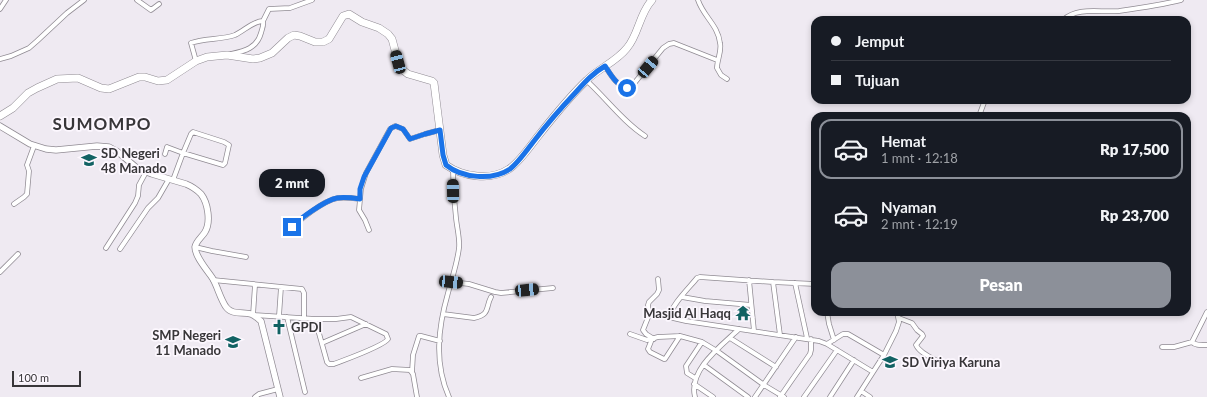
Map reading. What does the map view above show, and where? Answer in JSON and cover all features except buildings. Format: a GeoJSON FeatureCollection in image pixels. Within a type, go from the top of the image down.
{"type":"FeatureCollection","features":[{"type":"Feature","properties":{"kind":"highway"},"geometry":{"type":"LineString","coordinates":[[0,116],[12,108],[28,93],[57,79],[78,78],[101,88],[109,89],[139,77],[158,81],[167,80],[196,61],[207,57],[227,55],[253,59],[260,58],[272,53],[288,38],[294,35],[315,42],[323,42],[329,39],[342,16],[349,14],[362,22],[379,28],[388,34],[392,39],[399,65],[404,71],[408,74],[433,82],[444,160],[446,165],[453,170],[472,175],[491,176],[510,169],[526,152],[559,109],[586,80],[600,69],[614,61],[627,48],[634,37],[643,12],[652,0]]}},
{"type":"Feature","properties":{"kind":"street"},"geometry":{"type":"LineString","coordinates":[[0,9],[6,0]]}},
{"type":"Feature","properties":{"kind":"street"},"geometry":{"type":"LineString","coordinates":[[0,59],[29,48],[67,13],[84,0]]}},
{"type":"Feature","properties":{"kind":"street"},"geometry":{"type":"LineString","coordinates":[[137,0],[152,10],[159,4]]}},
{"type":"Feature","properties":{"kind":"street"},"geometry":{"type":"LineString","coordinates":[[227,55],[252,48],[260,36],[264,23],[263,20],[269,9],[290,8],[312,0]]}},
{"type":"Feature","properties":{"kind":"street"},"geometry":{"type":"LineString","coordinates":[[698,0],[719,36],[721,44],[717,60],[717,68],[721,75],[727,79]]}},
{"type":"Feature","properties":{"kind":"street"},"geometry":{"type":"LineString","coordinates":[[1068,16],[1079,11],[1119,11],[1181,0]]}},
{"type":"Feature","properties":{"kind":"street"},"geometry":{"type":"LineString","coordinates":[[196,61],[192,43],[232,36],[263,20]]}},
{"type":"Feature","properties":{"kind":"street"},"geometry":{"type":"LineString","coordinates":[[605,66],[616,81],[621,86],[627,88],[632,86],[663,48],[669,44],[674,43],[717,60]]}},
{"type":"Feature","properties":{"kind":"street"},"geometry":{"type":"LineString","coordinates":[[586,80],[625,120],[645,136]]}},
{"type":"Feature","properties":{"kind":"street"},"geometry":{"type":"LineString","coordinates":[[0,126],[34,146],[46,149],[56,150],[104,146],[109,147],[118,152],[138,168],[190,186],[200,194],[203,198],[209,216],[208,225],[205,232],[195,247],[197,255],[213,280],[226,308],[232,312],[253,315],[315,319],[351,317],[386,334],[388,339],[386,342],[341,361],[330,364],[327,362],[315,319]]}},
{"type":"Feature","properties":{"kind":"street"},"geometry":{"type":"LineString","coordinates":[[369,230],[359,210],[360,189],[364,177],[391,128],[396,126],[403,129],[410,139],[440,130]]}},
{"type":"Feature","properties":{"kind":"street"},"geometry":{"type":"LineString","coordinates":[[120,249],[148,208],[158,198],[171,180],[183,153],[190,134],[193,132],[219,140],[228,145],[225,163],[223,165],[183,153],[167,147],[165,154]]}},
{"type":"Feature","properties":{"kind":"street"},"geometry":{"type":"LineString","coordinates":[[14,204],[27,194],[29,171],[27,165],[34,146]]}},
{"type":"Feature","properties":{"kind":"street"},"geometry":{"type":"LineString","coordinates":[[449,397],[443,384],[439,356],[443,314],[455,269],[459,246],[453,191],[453,170]]}},
{"type":"Feature","properties":{"kind":"street"},"geometry":{"type":"LineString","coordinates":[[106,248],[135,203],[140,185],[146,172]]}},
{"type":"Feature","properties":{"kind":"street"},"geometry":{"type":"LineString","coordinates":[[289,232],[297,222],[331,200],[338,198],[360,199]]}},
{"type":"Feature","properties":{"kind":"street"},"geometry":{"type":"LineString","coordinates":[[195,247],[246,257]]}},
{"type":"Feature","properties":{"kind":"street"},"geometry":{"type":"LineString","coordinates":[[0,272],[18,254]]}},
{"type":"Feature","properties":{"kind":"street"},"geometry":{"type":"LineString","coordinates":[[811,284],[700,276],[671,311],[670,315],[671,318],[822,341],[874,372]]}},
{"type":"Feature","properties":{"kind":"street"},"geometry":{"type":"LineString","coordinates":[[653,339],[643,330],[649,315],[649,302],[659,290],[658,279]]}},
{"type":"Feature","properties":{"kind":"street"},"geometry":{"type":"LineString","coordinates":[[213,280],[300,288],[303,290],[304,318]]}},
{"type":"Feature","properties":{"kind":"street"},"geometry":{"type":"LineString","coordinates":[[749,280],[754,331]]}},
{"type":"Feature","properties":{"kind":"street"},"geometry":{"type":"LineString","coordinates":[[451,282],[468,284],[501,293],[553,288]]}},
{"type":"Feature","properties":{"kind":"street"},"geometry":{"type":"LineString","coordinates":[[773,282],[780,335]]}},
{"type":"Feature","properties":{"kind":"street"},"geometry":{"type":"LineString","coordinates":[[630,334],[643,339],[680,336],[702,342],[717,350],[781,396],[810,354],[811,350],[795,283]]}},
{"type":"Feature","properties":{"kind":"street"},"geometry":{"type":"LineString","coordinates":[[253,315],[255,285]]}},
{"type":"Feature","properties":{"kind":"street"},"geometry":{"type":"LineString","coordinates":[[279,316],[280,287]]}},
{"type":"Feature","properties":{"kind":"street"},"geometry":{"type":"LineString","coordinates":[[443,314],[474,318],[479,317],[486,312],[491,297]]}},
{"type":"Feature","properties":{"kind":"street"},"geometry":{"type":"LineString","coordinates":[[682,297],[704,301],[751,305]]}},
{"type":"Feature","properties":{"kind":"street"},"geometry":{"type":"LineString","coordinates":[[1192,342],[1207,312]]}},
{"type":"Feature","properties":{"kind":"street"},"geometry":{"type":"LineString","coordinates":[[253,315],[261,321],[280,397]]}},
{"type":"Feature","properties":{"kind":"street"},"geometry":{"type":"LineString","coordinates":[[828,316],[834,340]]}},
{"type":"Feature","properties":{"kind":"street"},"geometry":{"type":"LineString","coordinates":[[287,317],[304,392]]}},
{"type":"Feature","properties":{"kind":"street"},"geometry":{"type":"LineString","coordinates":[[857,397],[884,355],[898,327],[898,318],[912,323],[922,334],[916,345],[917,347],[943,364]]}},
{"type":"Feature","properties":{"kind":"street"},"geometry":{"type":"LineString","coordinates":[[322,344],[366,324]]}},
{"type":"Feature","properties":{"kind":"street"},"geometry":{"type":"LineString","coordinates":[[695,397],[695,378],[717,350],[739,329]]}},
{"type":"Feature","properties":{"kind":"street"},"geometry":{"type":"LineString","coordinates":[[827,344],[843,334],[848,334],[884,355]]}},
{"type":"Feature","properties":{"kind":"street"},"geometry":{"type":"LineString","coordinates":[[417,397],[412,372],[413,355],[419,336],[440,340]]}},
{"type":"Feature","properties":{"kind":"street"},"geometry":{"type":"LineString","coordinates":[[653,339],[648,349],[650,352],[664,359],[680,336]]}},
{"type":"Feature","properties":{"kind":"street"},"geometry":{"type":"LineString","coordinates":[[755,397],[796,337]]}},
{"type":"Feature","properties":{"kind":"street"},"geometry":{"type":"LineString","coordinates":[[730,338],[776,367]]}},
{"type":"Feature","properties":{"kind":"street"},"geometry":{"type":"LineString","coordinates":[[695,378],[687,373],[686,366],[702,342]]}},
{"type":"Feature","properties":{"kind":"street"},"geometry":{"type":"LineString","coordinates":[[1162,347],[1174,347],[1192,342],[1198,345],[1207,345]]}},
{"type":"Feature","properties":{"kind":"street"},"geometry":{"type":"LineString","coordinates":[[804,397],[837,350]]}},
{"type":"Feature","properties":{"kind":"street"},"geometry":{"type":"LineString","coordinates":[[830,397],[854,360]]}},
{"type":"Feature","properties":{"kind":"street"},"geometry":{"type":"LineString","coordinates":[[704,365],[748,397]]}},
{"type":"Feature","properties":{"kind":"street"},"geometry":{"type":"LineString","coordinates":[[361,378],[392,369],[408,370],[412,372]]}},
{"type":"Feature","properties":{"kind":"street"},"geometry":{"type":"LineString","coordinates":[[694,384],[713,397]]}},
{"type":"Feature","properties":{"kind":"street"},"geometry":{"type":"LineString","coordinates":[[255,397],[259,394],[278,389]]}},
{"type":"Feature","properties":{"kind":"street"},"geometry":{"type":"LineString","coordinates":[[861,391],[870,397]]}},
{"type":"Feature","properties":{"kind":"place","name":"SD Negeri 48 Manado"},"geometry":{"type":"Point","coordinates":[89,160]}},
{"type":"Feature","properties":{"kind":"place","name":"Masjid Al Haqq"},"geometry":{"type":"Point","coordinates":[743,313]}},
{"type":"Feature","properties":{"kind":"place","name":"GPDI"},"geometry":{"type":"Point","coordinates":[279,327]}},
{"type":"Feature","properties":{"kind":"place","name":"SMP Negeri 11 Manado"},"geometry":{"type":"Point","coordinates":[233,342]}},
{"type":"Feature","properties":{"kind":"place","name":"SD Viriya Karuna"},"geometry":{"type":"Point","coordinates":[890,362]}},
{"type":"Feature","properties":{"kind":"district","name":"SUMOMPO"},"geometry":{"type":"Point","coordinates":[102,123]}},
{"type":"Feature","properties":{"kind":"route"},"geometry":{"type":"LineString","coordinates":[[292,227],[307,215],[331,200],[338,198],[360,199],[360,189],[364,177],[389,130],[395,126],[405,130],[408,138],[410,139],[440,130],[443,155],[446,165],[453,170],[462,173],[491,176],[510,169],[526,152],[559,109],[586,80],[600,69],[605,66],[621,86],[627,88]]}}]}
